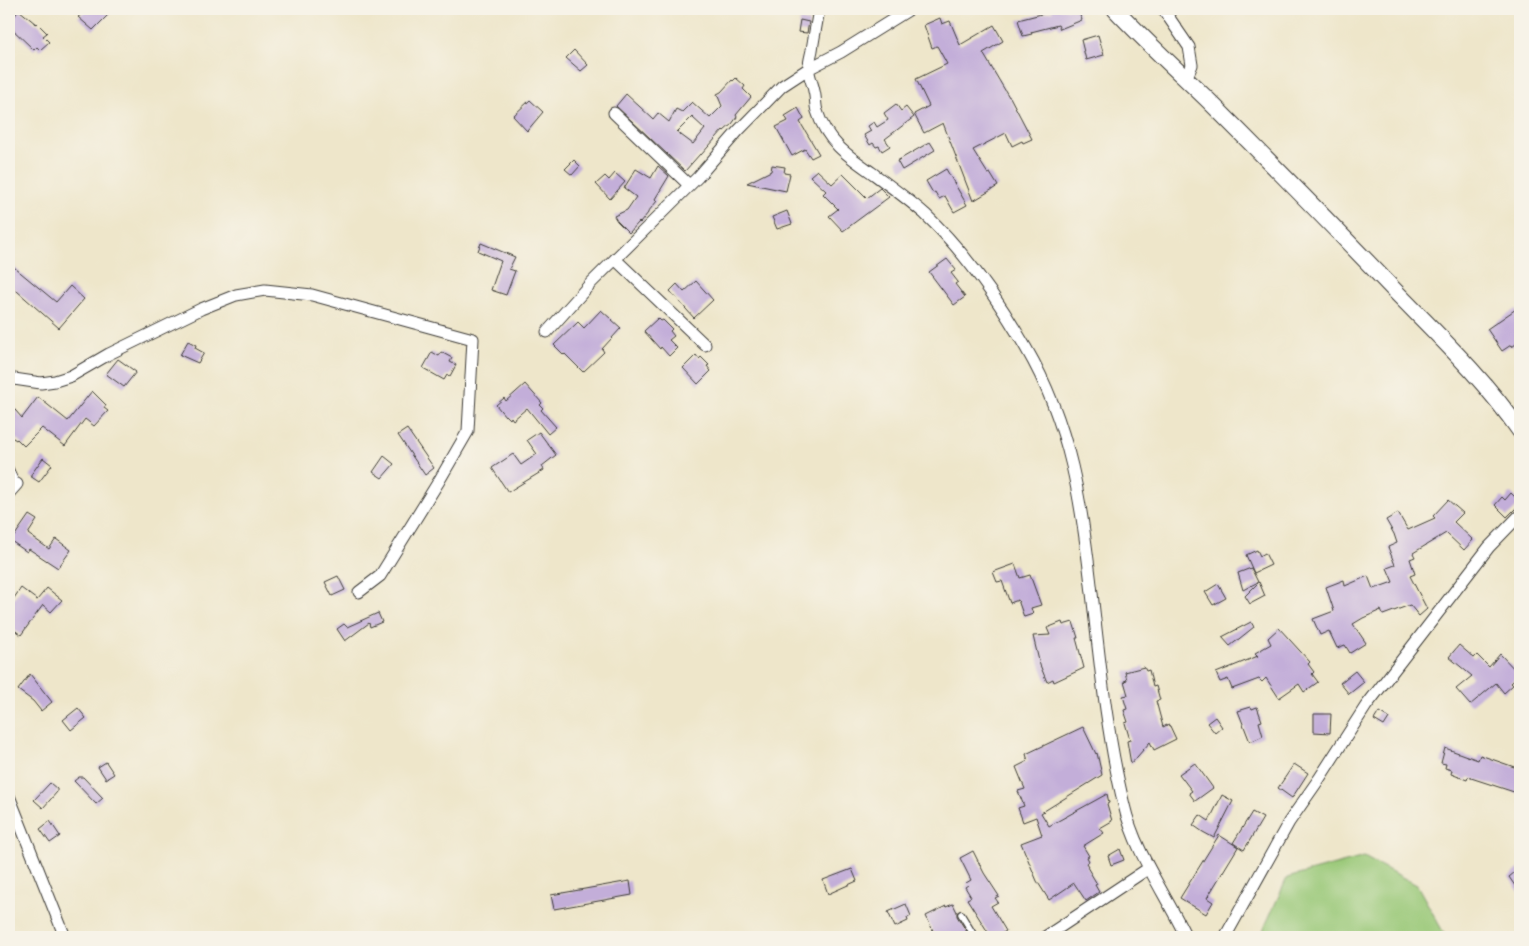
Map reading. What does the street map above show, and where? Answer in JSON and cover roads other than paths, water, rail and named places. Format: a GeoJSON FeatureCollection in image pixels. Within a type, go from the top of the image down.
{"type":"FeatureCollection","features":[{"type":"Feature","properties":{"kind":"main road"},"geometry":{"type":"LineString","coordinates":[[1114,9],[1310,202],[1447,343],[1506,411],[1520,431]]}},
{"type":"Feature","properties":{"kind":"street"},"geometry":{"type":"LineString","coordinates":[[819,9],[808,69],[814,88],[817,111],[831,140],[848,156],[905,197],[936,225],[995,298],[1026,348],[1047,388],[1060,420],[1067,443],[1086,538],[1112,749],[1128,820],[1149,868],[1174,911],[1186,937]]}},
{"type":"Feature","properties":{"kind":"street"},"geometry":{"type":"LineString","coordinates":[[547,332],[591,283],[689,186],[738,131],[782,86],[910,9]]}},
{"type":"Feature","properties":{"kind":"street"},"geometry":{"type":"LineString","coordinates":[[1163,9],[1189,47],[1192,65],[1186,79]]}},
{"type":"Feature","properties":{"kind":"street"},"geometry":{"type":"LineString","coordinates":[[614,113],[689,186]]}},
{"type":"Feature","properties":{"kind":"street"},"geometry":{"type":"LineString","coordinates":[[615,259],[704,345]]}},
{"type":"Feature","properties":{"kind":"street"},"geometry":{"type":"LineString","coordinates":[[9,377],[41,383],[71,376],[109,354],[201,309],[236,295],[265,290],[312,295],[473,339],[468,432],[380,576],[359,592]]}},
{"type":"Feature","properties":{"kind":"street"},"geometry":{"type":"LineString","coordinates":[[9,493],[18,484]]}},
{"type":"Feature","properties":{"kind":"street"},"geometry":{"type":"LineString","coordinates":[[1225,937],[1289,822],[1366,706],[1489,547],[1520,516]]}},
{"type":"Feature","properties":{"kind":"street"},"geometry":{"type":"LineString","coordinates":[[9,796],[65,937]]}},
{"type":"Feature","properties":{"kind":"street"},"geometry":{"type":"LineString","coordinates":[[1045,937],[1149,868]]}},
{"type":"Feature","properties":{"kind":"lane"},"geometry":{"type":"LineString","coordinates":[[9,467],[18,484]]}},
{"type":"Feature","properties":{"kind":"lane"},"geometry":{"type":"LineString","coordinates":[[962,914],[975,937]]}}]}
